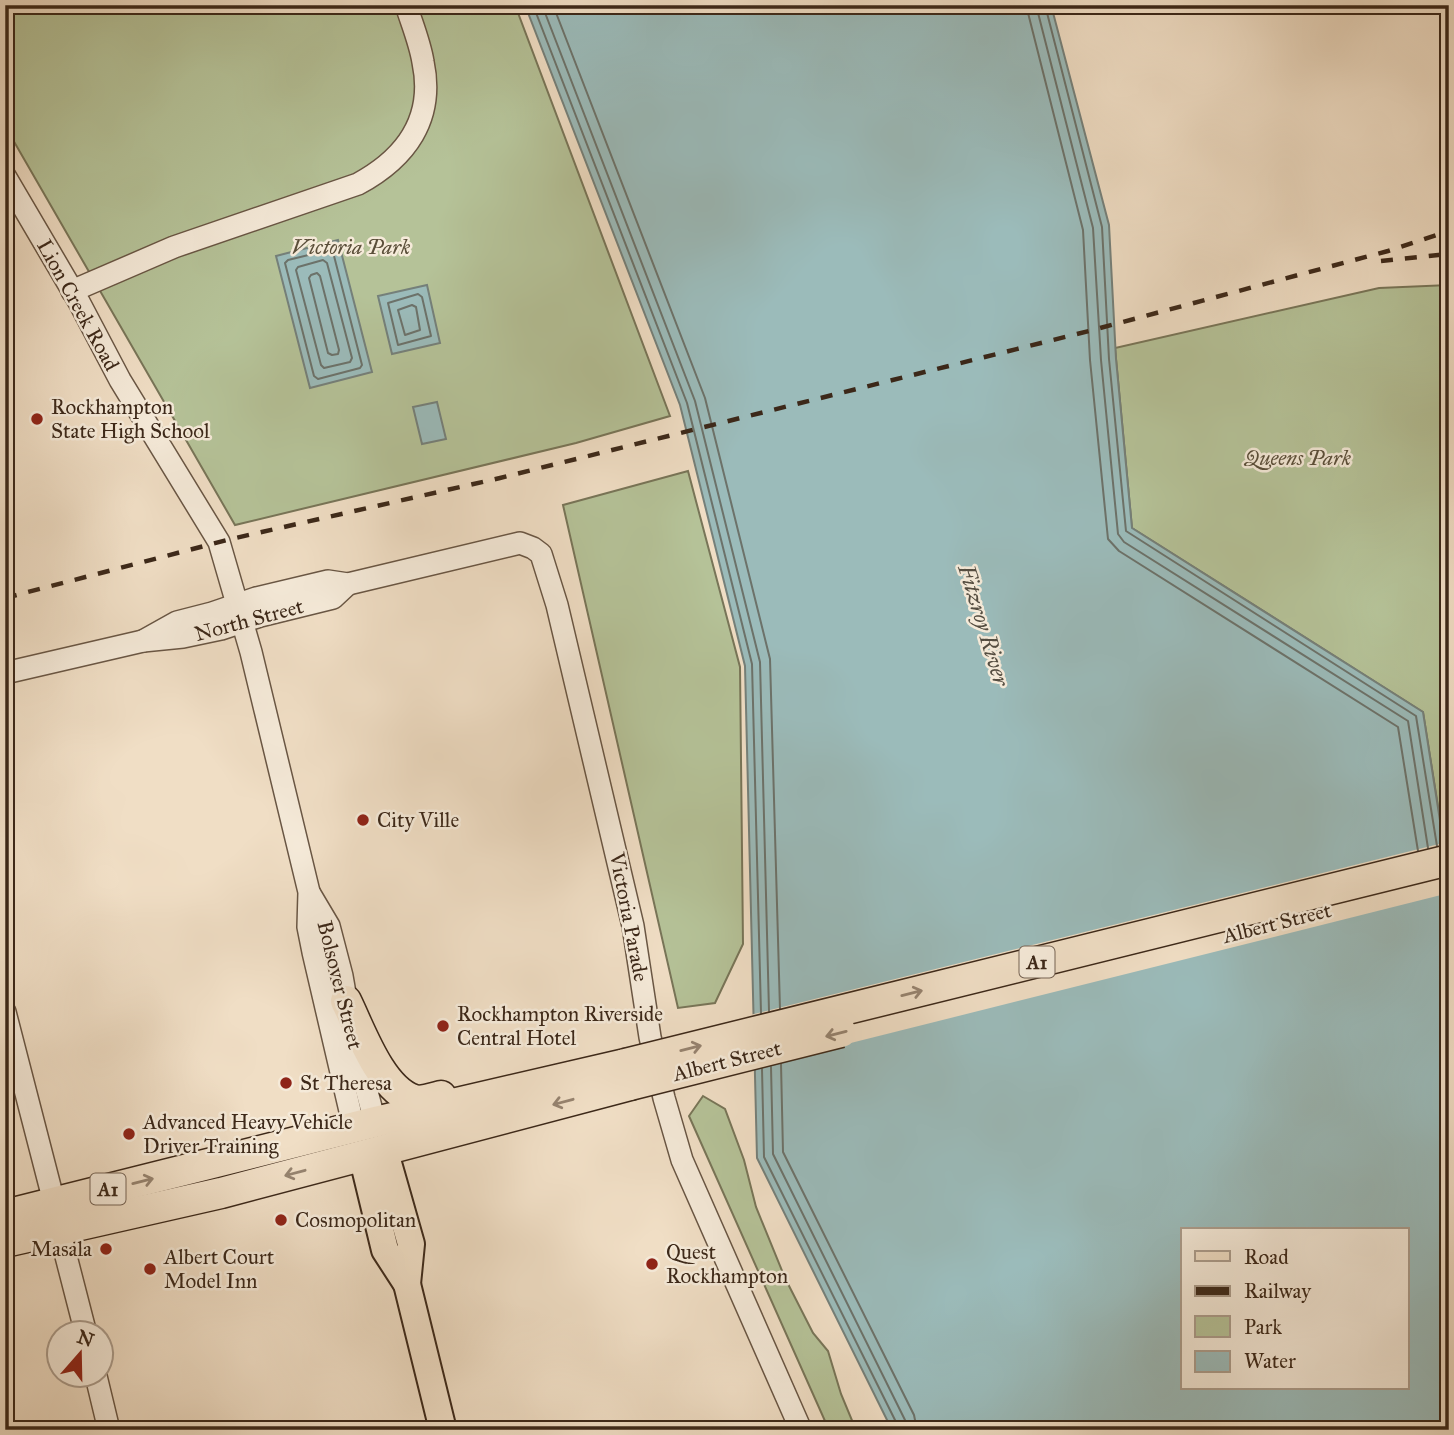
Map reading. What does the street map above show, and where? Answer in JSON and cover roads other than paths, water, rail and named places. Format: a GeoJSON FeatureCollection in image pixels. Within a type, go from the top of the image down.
{"type":"FeatureCollection","features":[{"type":"Feature","properties":{"kind":"highway","name":"Albert Street"},"geometry":{"type":"LineString","coordinates":[[5,1215],[57,1215],[221,1193],[369,1138],[521,1087],[627,1075],[1449,860]]}},
{"type":"Feature","properties":{"kind":"highway","name":"Albert Street"},"geometry":{"type":"LineString","coordinates":[[369,1138],[1449,880]]}},
{"type":"Feature","properties":{"kind":"highway"},"geometry":{"type":"LineString","coordinates":[[346,1001],[385,1077],[399,1091],[415,1101],[521,1087]]}},
{"type":"Feature","properties":{"kind":"highway","name":"Albert Street"},"geometry":{"type":"LineString","coordinates":[[5,1242],[57,1215]]}},
{"type":"Feature","properties":{"kind":"main road","name":"Bolsover Street"},"geometry":{"type":"LineString","coordinates":[[369,1138],[411,1244],[407,1284],[443,1430]]}},
{"type":"Feature","properties":{"kind":"street"},"geometry":{"type":"LineString","coordinates":[[76,296],[178,258],[237,224],[358,184],[380,173],[400,154],[417,129],[425,106],[424,62],[406,5]]}},
{"type":"Feature","properties":{"kind":"street","name":"Lion Creek Road"},"geometry":{"type":"LineString","coordinates":[[5,176],[76,296],[120,380],[219,542],[240,612]]}},
{"type":"Feature","properties":{"kind":"street","name":"Victoria Parade"},"geometry":{"type":"LineString","coordinates":[[501,546],[520,543],[541,554],[566,643],[633,926],[650,1037],[682,1160],[801,1430]]}},
{"type":"Feature","properties":{"kind":"street","name":"North Street"},"geometry":{"type":"LineString","coordinates":[[5,673],[143,640],[183,637],[221,629],[240,612],[333,598],[348,584],[501,546]]}},
{"type":"Feature","properties":{"kind":"street","name":"Bolsover Street"},"geometry":{"type":"LineString","coordinates":[[240,612],[309,892],[309,927],[313,952],[369,1138]]}},
{"type":"Feature","properties":{"kind":"street","name":"Bolsover Street"},"geometry":{"type":"LineString","coordinates":[[309,892],[329,926],[346,1001],[369,1138]]}},
{"type":"Feature","properties":{"kind":"street"},"geometry":{"type":"LineString","coordinates":[[5,1012],[83,1320]]}},
{"type":"Feature","properties":{"kind":"street"},"geometry":{"type":"LineString","coordinates":[[99,1390],[109,1430]]}},
{"type":"Feature","properties":{"kind":"water","name":"Fitzroy River"},"geometry":{"type":"Polygon","coordinates":[[[525,5],[1051,5],[1109,225],[1116,359],[1132,528],[1423,712],[1449,878],[1449,1430],[892,1430],[757,1158],[745,666],[680,405],[525,5]]]}},
{"type":"Feature","properties":{"kind":"water"},"geometry":{"type":"Polygon","coordinates":[[[338,240],[372,372],[310,388],[276,256],[338,240]]]}},
{"type":"Feature","properties":{"kind":"water"},"geometry":{"type":"Polygon","coordinates":[[[427,285],[440,343],[392,354],[378,296],[427,285]]]}},
{"type":"Feature","properties":{"kind":"water"},"geometry":{"type":"Polygon","coordinates":[[[437,402],[446,439],[422,444],[413,407],[437,402]]]}},
{"type":"Feature","properties":{"kind":"railway"},"geometry":{"type":"LineString","coordinates":[[5,598],[231,539],[500,478],[1089,331],[1388,251],[1449,231]]}},
{"type":"Feature","properties":{"kind":"railway"},"geometry":{"type":"LineString","coordinates":[[1381,261],[1449,254]]}},
{"type":"Feature","properties":{"kind":"place","name":"Rockhampton State High School"},"geometry":{"type":"Point","coordinates":[37,419]}},
{"type":"Feature","properties":{"kind":"place","name":"City Ville"},"geometry":{"type":"Point","coordinates":[363,820]}},
{"type":"Feature","properties":{"kind":"place","name":"Rockhampton Riverside Central Hotel"},"geometry":{"type":"Point","coordinates":[443,1026]}},
{"type":"Feature","properties":{"kind":"place","name":"St Theresa"},"geometry":{"type":"Point","coordinates":[286,1083]}},
{"type":"Feature","properties":{"kind":"place","name":"Advanced Heavy Vehicle Driver Training"},"geometry":{"type":"Point","coordinates":[129,1134]}},
{"type":"Feature","properties":{"kind":"place","name":"Cosmopolitan"},"geometry":{"type":"Point","coordinates":[281,1220]}},
{"type":"Feature","properties":{"kind":"place","name":"Masala"},"geometry":{"type":"Point","coordinates":[106,1249]}},
{"type":"Feature","properties":{"kind":"place","name":"Quest Rockhampton"},"geometry":{"type":"Point","coordinates":[652,1264]}},
{"type":"Feature","properties":{"kind":"place","name":"Albert Court Model Inn"},"geometry":{"type":"Point","coordinates":[150,1269]}},
{"type":"Feature","properties":{"kind":"park label","name":"Victoria Park"},"geometry":{"type":"Point","coordinates":[351,247]}},
{"type":"Feature","properties":{"kind":"park label","name":"Queens Park"},"geometry":{"type":"Point","coordinates":[1298,458]}}]}
